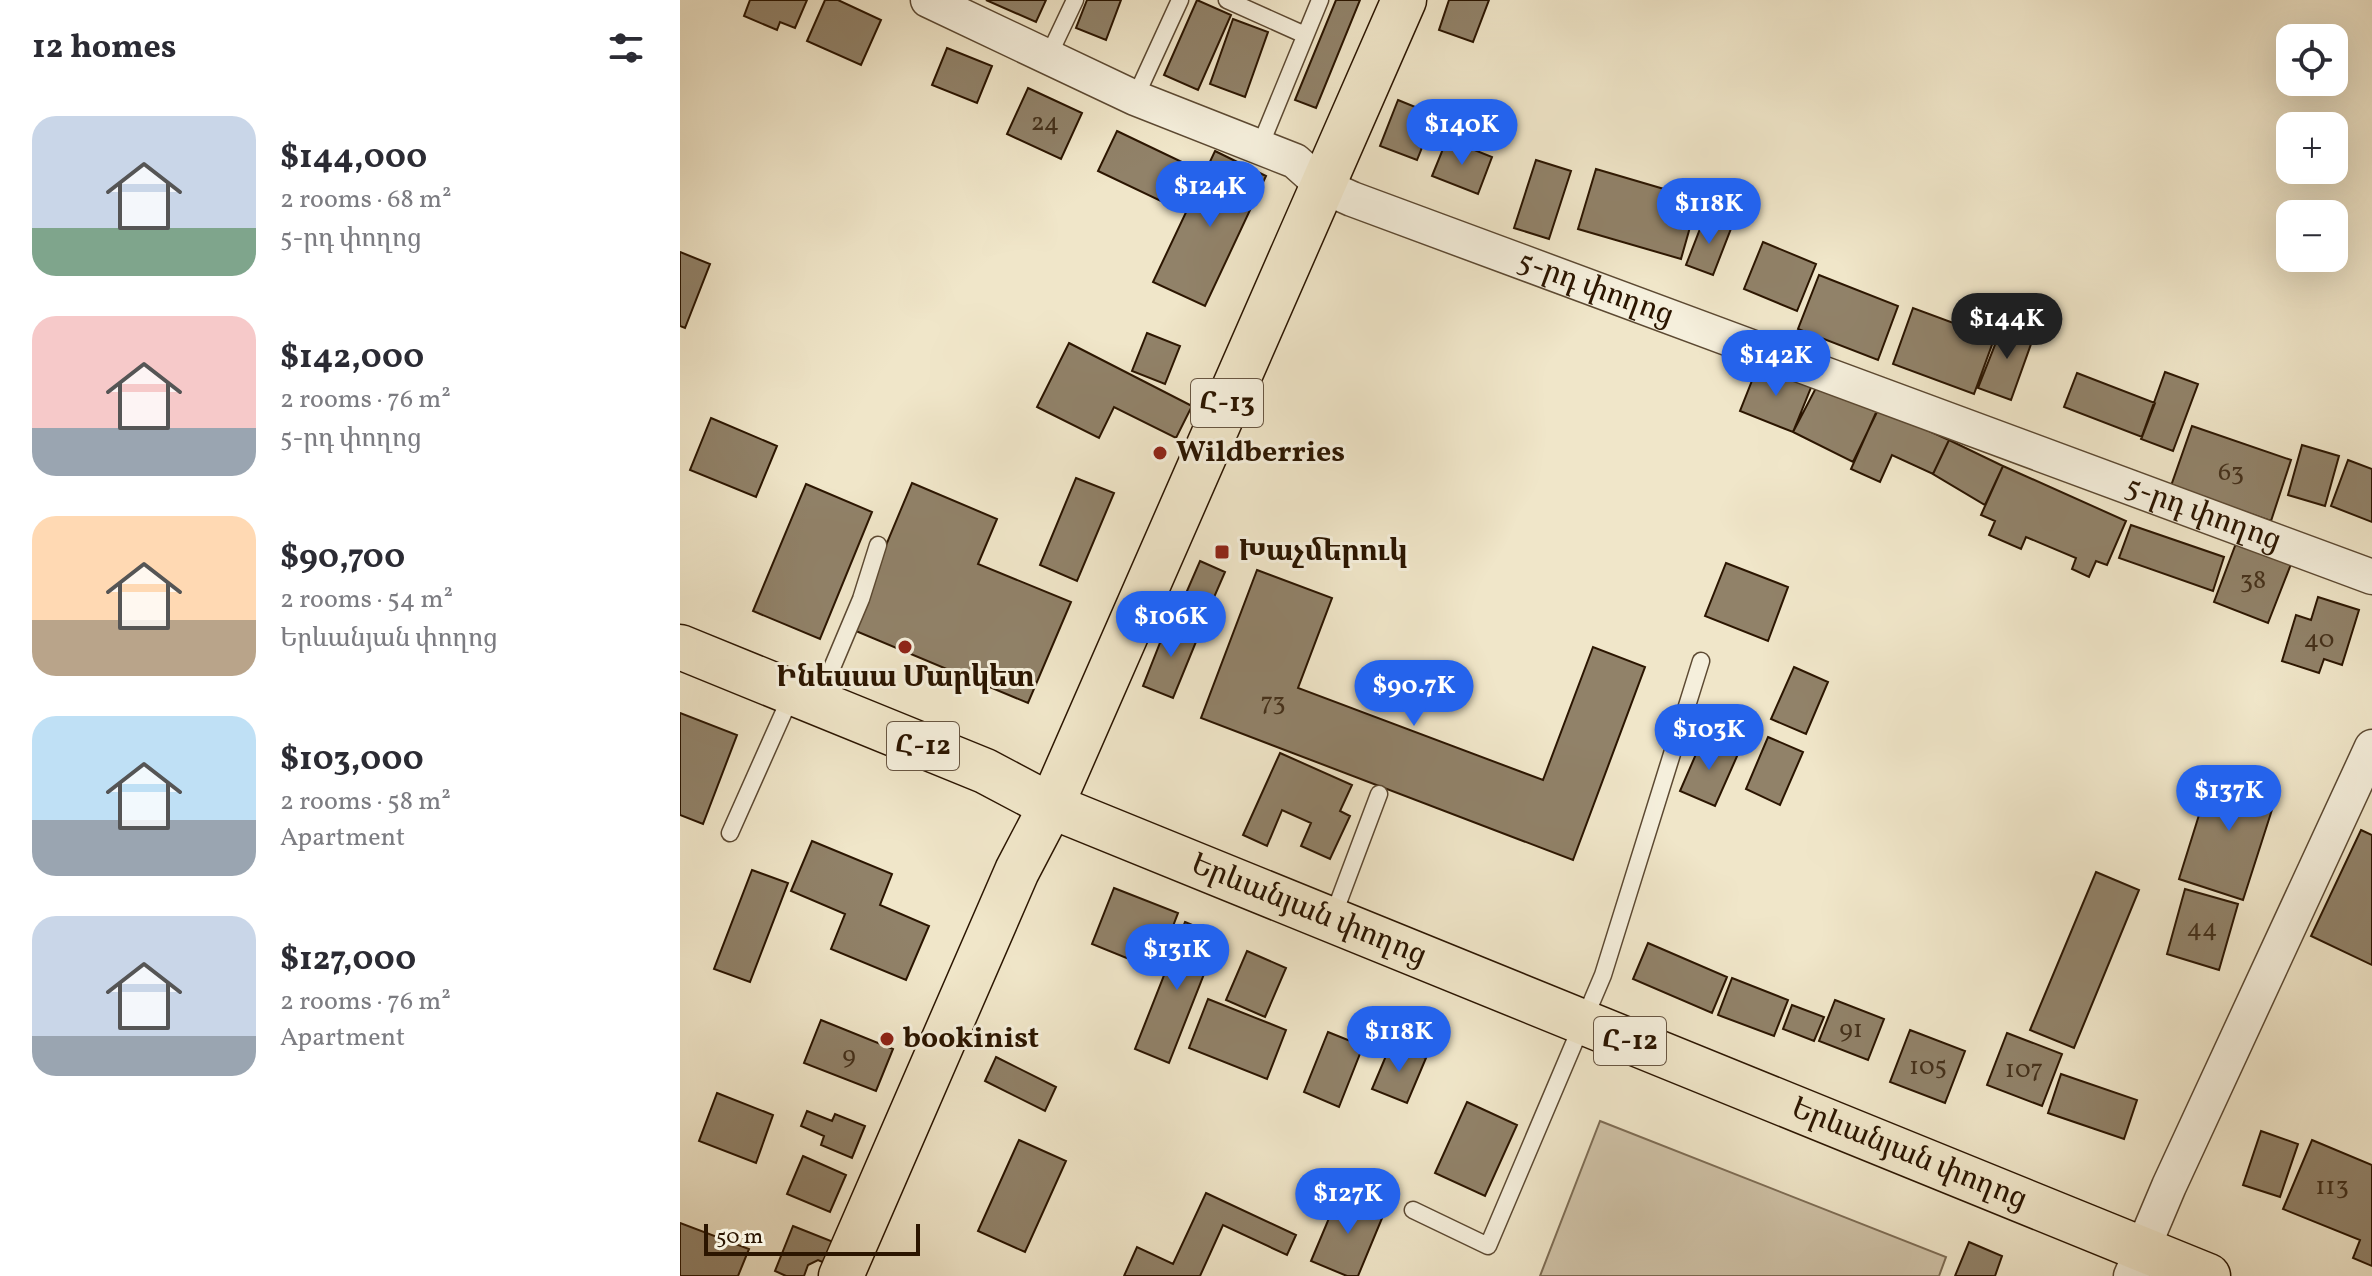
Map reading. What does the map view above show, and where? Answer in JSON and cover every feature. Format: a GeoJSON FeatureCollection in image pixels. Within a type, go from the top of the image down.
{"type":"FeatureCollection","features":[{"type":"Feature","properties":{"kind":"main road","name":"Հ-13"},"geometry":{"type":"LineString","coordinates":[[841,1276],[1017,871],[1051,806],[1404,0]]}},
{"type":"Feature","properties":{"kind":"main road","name":"Երևանյան փողոց"},"geometry":{"type":"LineString","coordinates":[[680,647],[985,771],[1051,806],[1584,1023],[2137,1263],[2208,1276]]}},
{"type":"Feature","properties":{"kind":"street","name":"5-րդ փողոց"},"geometry":{"type":"LineString","coordinates":[[928,0],[1135,98],[1295,161],[1323,186],[1352,199],[2372,577]]}},
{"type":"Feature","properties":{"kind":"street"},"geometry":{"type":"LineString","coordinates":[[2137,1263],[2169,1186],[2372,747]]}},
{"type":"Feature","properties":{"kind":"lane"},"geometry":{"type":"LineString","coordinates":[[1048,57],[1075,0]]}},
{"type":"Feature","properties":{"kind":"lane"},"geometry":{"type":"LineString","coordinates":[[1135,98],[1180,0]]}},
{"type":"Feature","properties":{"kind":"lane"},"geometry":{"type":"LineString","coordinates":[[1227,0],[1305,35]]}},
{"type":"Feature","properties":{"kind":"lane"},"geometry":{"type":"LineString","coordinates":[[1260,146],[1320,0]]}},
{"type":"Feature","properties":{"kind":"lane"},"geometry":{"type":"LineString","coordinates":[[730,833],[861,599],[878,545]]}},
{"type":"Feature","properties":{"kind":"lane"},"geometry":{"type":"LineString","coordinates":[[1413,1210],[1488,1246],[1603,975],[1701,661]]}},
{"type":"Feature","properties":{"kind":"lane"},"geometry":{"type":"LineString","coordinates":[[1332,920],[1379,794]]}},
{"type":"Feature","properties":{"kind":"shaded area"},"geometry":{"type":"Polygon","coordinates":[[[1600,1121],[1946,1257],[1939,1276],[1540,1276],[1600,1121]]]}},
{"type":"Feature","properties":{"kind":"building"},"geometry":{"type":"Polygon","coordinates":[[[750,0],[807,0],[795,28],[780,22],[777,30],[744,16],[750,0]]]}},
{"type":"Feature","properties":{"kind":"building"},"geometry":{"type":"Polygon","coordinates":[[[825,0],[838,0],[881,20],[861,65],[807,41],[825,0]]]}},
{"type":"Feature","properties":{"kind":"building"},"geometry":{"type":"Polygon","coordinates":[[[986,0],[1046,0],[1036,22],[986,0]]]}},
{"type":"Feature","properties":{"kind":"building"},"geometry":{"type":"Polygon","coordinates":[[[1087,0],[1121,0],[1106,40],[1076,28],[1087,0]]]}},
{"type":"Feature","properties":{"kind":"building"},"geometry":{"type":"Polygon","coordinates":[[[1197,0],[1231,15],[1198,90],[1164,75],[1197,0]]]}},
{"type":"Feature","properties":{"kind":"building"},"geometry":{"type":"Polygon","coordinates":[[[1336,0],[1360,0],[1316,108],[1295,100],[1336,0]]]}},
{"type":"Feature","properties":{"kind":"building"},"geometry":{"type":"Polygon","coordinates":[[[1449,0],[1489,0],[1473,42],[1439,30],[1449,0]]]}},
{"type":"Feature","properties":{"kind":"building"},"geometry":{"type":"Polygon","coordinates":[[[1233,19],[1268,32],[1245,97],[1210,84],[1233,19]]]}},
{"type":"Feature","properties":{"kind":"building"},"geometry":{"type":"Polygon","coordinates":[[[947,48],[992,66],[977,103],[932,85],[947,48]]]}},
{"type":"Feature","properties":{"kind":"building"},"geometry":{"type":"Polygon","coordinates":[[[1028,88],[1082,113],[1061,159],[1007,134],[1028,88]]]}},
{"type":"Feature","properties":{"kind":"building"},"geometry":{"type":"Polygon","coordinates":[[[1398,100],[1435,115],[1417,160],[1380,146],[1398,100]]]}},
{"type":"Feature","properties":{"kind":"building"},"geometry":{"type":"Polygon","coordinates":[[[1117,131],[1184,163],[1165,203],[1098,171],[1117,131]]]}},
{"type":"Feature","properties":{"kind":"building"},"geometry":{"type":"Polygon","coordinates":[[[1447,139],[1492,157],[1478,194],[1432,176],[1447,139]]]}},
{"type":"Feature","properties":{"kind":"building"},"geometry":{"type":"Polygon","coordinates":[[[1215,151],[1266,176],[1205,306],[1153,282],[1215,151]]]}},
{"type":"Feature","properties":{"kind":"building"},"geometry":{"type":"Polygon","coordinates":[[[1536,160],[1571,171],[1549,239],[1514,228],[1536,160]]]}},
{"type":"Feature","properties":{"kind":"building"},"geometry":{"type":"Polygon","coordinates":[[[1596,169],[1698,199],[1681,259],[1578,229],[1596,169]]]}},
{"type":"Feature","properties":{"kind":"building"},"geometry":{"type":"Polygon","coordinates":[[[1705,216],[1732,226],[1713,275],[1686,265],[1705,216]]]}},
{"type":"Feature","properties":{"kind":"building"},"geometry":{"type":"Polygon","coordinates":[[[1763,242],[1816,264],[1797,311],[1744,289],[1763,242]]]}},
{"type":"Feature","properties":{"kind":"building"},"geometry":{"type":"Polygon","coordinates":[[[680,252],[710,264],[685,328],[680,326],[680,252]]]}},
{"type":"Feature","properties":{"kind":"building"},"geometry":{"type":"Polygon","coordinates":[[[1819,275],[1898,306],[1878,360],[1798,329],[1819,275]]]}},
{"type":"Feature","properties":{"kind":"building"},"geometry":{"type":"Polygon","coordinates":[[[1962,306],[2001,320],[1974,394],[1893,364],[1913,308],[1956,324],[1962,306]]]}},
{"type":"Feature","properties":{"kind":"building"},"geometry":{"type":"Polygon","coordinates":[[[2004,322],[2035,333],[2011,400],[1978,388],[2004,322]]]}},
{"type":"Feature","properties":{"kind":"building"},"geometry":{"type":"Polygon","coordinates":[[[1147,333],[1180,346],[1165,384],[1132,371],[1147,333]]]}},
{"type":"Feature","properties":{"kind":"building"},"geometry":{"type":"Polygon","coordinates":[[[1069,343],[1192,406],[1176,438],[1114,407],[1099,438],[1037,407],[1069,343]]]}},
{"type":"Feature","properties":{"kind":"building"},"geometry":{"type":"Polygon","coordinates":[[[1759,363],[1812,385],[1793,432],[1740,411],[1759,363]]]}},
{"type":"Feature","properties":{"kind":"building"},"geometry":{"type":"Polygon","coordinates":[[[2165,372],[2198,384],[2173,451],[2141,439],[2165,372]]]}},
{"type":"Feature","properties":{"kind":"building"},"geometry":{"type":"Polygon","coordinates":[[[2077,373],[2155,403],[2142,437],[2064,407],[2077,373]]]}},
{"type":"Feature","properties":{"kind":"building"},"geometry":{"type":"Polygon","coordinates":[[[1818,384],[1877,412],[1853,462],[1793,432],[1818,384]]]}},
{"type":"Feature","properties":{"kind":"building"},"geometry":{"type":"Polygon","coordinates":[[[1878,408],[1949,440],[1933,474],[1892,455],[1880,482],[1851,469],[1878,408]]]}},
{"type":"Feature","properties":{"kind":"building"},"geometry":{"type":"Polygon","coordinates":[[[711,418],[777,446],[756,497],[690,470],[711,418]]]}},
{"type":"Feature","properties":{"kind":"building"},"geometry":{"type":"Polygon","coordinates":[[[2192,426],[2291,460],[2271,521],[2171,486],[2192,426]]]}},
{"type":"Feature","properties":{"kind":"building"},"geometry":{"type":"Polygon","coordinates":[[[1949,440],[2003,466],[1985,505],[1933,474],[1949,440]]]}},
{"type":"Feature","properties":{"kind":"building"},"geometry":{"type":"Polygon","coordinates":[[[2302,445],[2339,456],[2325,506],[2288,495],[2302,445]]]}},
{"type":"Feature","properties":{"kind":"building"},"geometry":{"type":"Polygon","coordinates":[[[2348,460],[2372,469],[2372,522],[2331,506],[2348,460]]]}},
{"type":"Feature","properties":{"kind":"building"},"geometry":{"type":"Polygon","coordinates":[[[2003,466],[2126,521],[2107,565],[2096,561],[2089,577],[2072,569],[2076,558],[2026,537],[2021,549],[1989,535],[1995,521],[1981,515],[2003,466]]]}},
{"type":"Feature","properties":{"kind":"building"},"geometry":{"type":"Polygon","coordinates":[[[1076,478],[1114,493],[1077,581],[1040,565],[1076,478]]]}},
{"type":"Feature","properties":{"kind":"building"},"geometry":{"type":"Polygon","coordinates":[[[912,483],[997,519],[978,564],[1071,602],[1028,703],[851,629],[912,483]]]}},
{"type":"Feature","properties":{"kind":"building"},"geometry":{"type":"Polygon","coordinates":[[[806,484],[872,512],[820,639],[753,611],[806,484]]]}},
{"type":"Feature","properties":{"kind":"building"},"geometry":{"type":"Polygon","coordinates":[[[2131,525],[2224,557],[2213,591],[2119,558],[2131,525]]]}},
{"type":"Feature","properties":{"kind":"building"},"geometry":{"type":"Polygon","coordinates":[[[2238,538],[2293,559],[2268,623],[2214,602],[2238,538]]]}},
{"type":"Feature","properties":{"kind":"building"},"geometry":{"type":"Polygon","coordinates":[[[1200,561],[1225,572],[1202,625],[1177,614],[1200,561]]]}},
{"type":"Feature","properties":{"kind":"building"},"geometry":{"type":"Polygon","coordinates":[[[1726,563],[1788,587],[1768,641],[1705,616],[1726,563]]]}},
{"type":"Feature","properties":{"kind":"building"},"geometry":{"type":"Polygon","coordinates":[[[1257,570],[1332,598],[1298,688],[1543,780],[1593,647],[1645,667],[1573,860],[1201,718],[1257,570]]]}},
{"type":"Feature","properties":{"kind":"building"},"geometry":{"type":"Polygon","coordinates":[[[2318,597],[2359,610],[2342,665],[2324,659],[2319,673],[2282,661],[2296,615],[2311,620],[2318,597]]]}},
{"type":"Feature","properties":{"kind":"building"},"geometry":{"type":"Polygon","coordinates":[[[1169,620],[1200,632],[1173,698],[1143,686],[1169,620]]]}},
{"type":"Feature","properties":{"kind":"building"},"geometry":{"type":"Polygon","coordinates":[[[1794,667],[1828,682],[1806,734],[1771,719],[1794,667]]]}},
{"type":"Feature","properties":{"kind":"building"},"geometry":{"type":"Polygon","coordinates":[[[680,713],[737,735],[703,824],[680,815],[680,713]]]}},
{"type":"Feature","properties":{"kind":"building"},"geometry":{"type":"Polygon","coordinates":[[[1768,737],[1803,752],[1780,805],[1746,789],[1768,737]]]}},
{"type":"Feature","properties":{"kind":"building"},"geometry":{"type":"Polygon","coordinates":[[[1703,738],[1738,754],[1715,806],[1680,791],[1703,738]]]}},
{"type":"Feature","properties":{"kind":"building"},"geometry":{"type":"Polygon","coordinates":[[[1280,753],[1352,785],[1340,811],[1350,816],[1330,859],[1301,846],[1311,823],[1282,810],[1267,846],[1243,835],[1280,753]]]}},
{"type":"Feature","properties":{"kind":"building"},"geometry":{"type":"Polygon","coordinates":[[[2214,767],[2279,788],[2243,900],[2179,879],[2214,767]]]}},
{"type":"Feature","properties":{"kind":"building"},"geometry":{"type":"Polygon","coordinates":[[[2361,830],[2372,835],[2372,965],[2311,936],[2361,830]]]}},
{"type":"Feature","properties":{"kind":"building"},"geometry":{"type":"Polygon","coordinates":[[[812,841],[892,874],[880,905],[929,926],[906,980],[831,949],[845,914],[791,891],[812,841]]]}},
{"type":"Feature","properties":{"kind":"building"},"geometry":{"type":"Polygon","coordinates":[[[752,870],[788,883],[750,982],[714,969],[752,870]]]}},
{"type":"Feature","properties":{"kind":"building"},"geometry":{"type":"Polygon","coordinates":[[[2096,872],[2139,890],[2074,1048],[2030,1030],[2096,872]]]}},
{"type":"Feature","properties":{"kind":"building"},"geometry":{"type":"Polygon","coordinates":[[[1114,888],[1178,913],[1156,970],[1092,944],[1114,888]]]}},
{"type":"Feature","properties":{"kind":"building"},"geometry":{"type":"Polygon","coordinates":[[[2185,889],[2238,904],[2219,970],[2167,954],[2185,889]]]}},
{"type":"Feature","properties":{"kind":"building"},"geometry":{"type":"Polygon","coordinates":[[[1185,922],[1219,936],[1169,1063],[1135,1049],[1185,922]]]}},
{"type":"Feature","properties":{"kind":"building"},"geometry":{"type":"Polygon","coordinates":[[[1648,943],[1727,977],[1712,1013],[1633,979],[1648,943]]]}},
{"type":"Feature","properties":{"kind":"building"},"geometry":{"type":"Polygon","coordinates":[[[1247,951],[1286,968],[1265,1017],[1226,1000],[1247,951]]]}},
{"type":"Feature","properties":{"kind":"building"},"geometry":{"type":"Polygon","coordinates":[[[1732,978],[1788,1000],[1774,1036],[1718,1015],[1732,978]]]}},
{"type":"Feature","properties":{"kind":"building"},"geometry":{"type":"Polygon","coordinates":[[[1208,999],[1286,1030],[1267,1079],[1189,1048],[1208,999]]]}},
{"type":"Feature","properties":{"kind":"building"},"geometry":{"type":"Polygon","coordinates":[[[1835,1000],[1884,1019],[1868,1060],[1819,1041],[1835,1000]]]}},
{"type":"Feature","properties":{"kind":"building"},"geometry":{"type":"Polygon","coordinates":[[[1792,1005],[1824,1017],[1814,1041],[1783,1029],[1792,1005]]]}},
{"type":"Feature","properties":{"kind":"building"},"geometry":{"type":"Polygon","coordinates":[[[821,1020],[893,1049],[876,1091],[804,1063],[821,1020]]]}},
{"type":"Feature","properties":{"kind":"building"},"geometry":{"type":"Polygon","coordinates":[[[1910,1030],[1965,1051],[1945,1103],[1890,1082],[1910,1030]]]}},
{"type":"Feature","properties":{"kind":"building"},"geometry":{"type":"Polygon","coordinates":[[[1328,1032],[1363,1046],[1339,1107],[1304,1092],[1328,1032]]]}},
{"type":"Feature","properties":{"kind":"building"},"geometry":{"type":"Polygon","coordinates":[[[2007,1033],[2062,1054],[2042,1106],[1987,1085],[2007,1033]]]}},
{"type":"Feature","properties":{"kind":"building"},"geometry":{"type":"Polygon","coordinates":[[[1391,1044],[1426,1058],[1407,1103],[1372,1089],[1391,1044]]]}},
{"type":"Feature","properties":{"kind":"building"},"geometry":{"type":"Polygon","coordinates":[[[996,1057],[1056,1087],[1045,1111],[985,1081],[996,1057]]]}},
{"type":"Feature","properties":{"kind":"building"},"geometry":{"type":"Polygon","coordinates":[[[2061,1074],[2137,1100],[2124,1139],[2048,1113],[2061,1074]]]}},
{"type":"Feature","properties":{"kind":"building"},"geometry":{"type":"Polygon","coordinates":[[[717,1093],[773,1115],[756,1163],[699,1141],[717,1093]]]}},
{"type":"Feature","properties":{"kind":"building"},"geometry":{"type":"Polygon","coordinates":[[[1467,1102],[1517,1125],[1485,1196],[1435,1173],[1467,1102]]]}},
{"type":"Feature","properties":{"kind":"building"},"geometry":{"type":"Polygon","coordinates":[[[807,1111],[832,1121],[835,1114],[865,1126],[852,1158],[821,1145],[824,1136],[801,1126],[807,1111]]]}},
{"type":"Feature","properties":{"kind":"building"},"geometry":{"type":"Polygon","coordinates":[[[2261,1131],[2298,1144],[2280,1197],[2243,1185],[2261,1131]]]}},
{"type":"Feature","properties":{"kind":"building"},"geometry":{"type":"Polygon","coordinates":[[[1019,1140],[1066,1161],[1025,1252],[978,1231],[1019,1140]]]}},
{"type":"Feature","properties":{"kind":"building"},"geometry":{"type":"Polygon","coordinates":[[[2312,1140],[2372,1165],[2372,1266],[2353,1258],[2360,1240],[2283,1209],[2312,1140]]]}},
{"type":"Feature","properties":{"kind":"building"},"geometry":{"type":"Polygon","coordinates":[[[803,1156],[846,1175],[830,1212],[787,1194],[803,1156]]]}},
{"type":"Feature","properties":{"kind":"building"},"geometry":{"type":"Polygon","coordinates":[[[1340,1192],[1385,1211],[1358,1276],[1347,1276],[1311,1261],[1340,1192]]]}},
{"type":"Feature","properties":{"kind":"building"},"geometry":{"type":"Polygon","coordinates":[[[1206,1193],[1296,1235],[1287,1255],[1223,1225],[1200,1276],[1124,1276],[1137,1247],[1173,1264],[1206,1193]]]}},
{"type":"Feature","properties":{"kind":"building"},"geometry":{"type":"Polygon","coordinates":[[[680,1223],[749,1249],[738,1276],[680,1276],[680,1223]]]}},
{"type":"Feature","properties":{"kind":"building"},"geometry":{"type":"Polygon","coordinates":[[[793,1226],[836,1243],[827,1264],[818,1260],[808,1265],[804,1276],[786,1276],[775,1271],[793,1226]]]}},
{"type":"Feature","properties":{"kind":"building"},"geometry":{"type":"Polygon","coordinates":[[[1969,1242],[2002,1256],[1995,1276],[1955,1276],[1969,1242]]]}},
{"type":"Feature","properties":{"kind":"place","name":"Wildberries"},"geometry":{"type":"Point","coordinates":[1160,453]}},
{"type":"Feature","properties":{"kind":"place","name":"Խաչմերուկ"},"geometry":{"type":"Point","coordinates":[1222,552]}},
{"type":"Feature","properties":{"kind":"place","name":"Ինեսսա Մարկետ"},"geometry":{"type":"Point","coordinates":[905,647]}},
{"type":"Feature","properties":{"kind":"place","name":"bookinist"},"geometry":{"type":"Point","coordinates":[887,1039]}}]}
